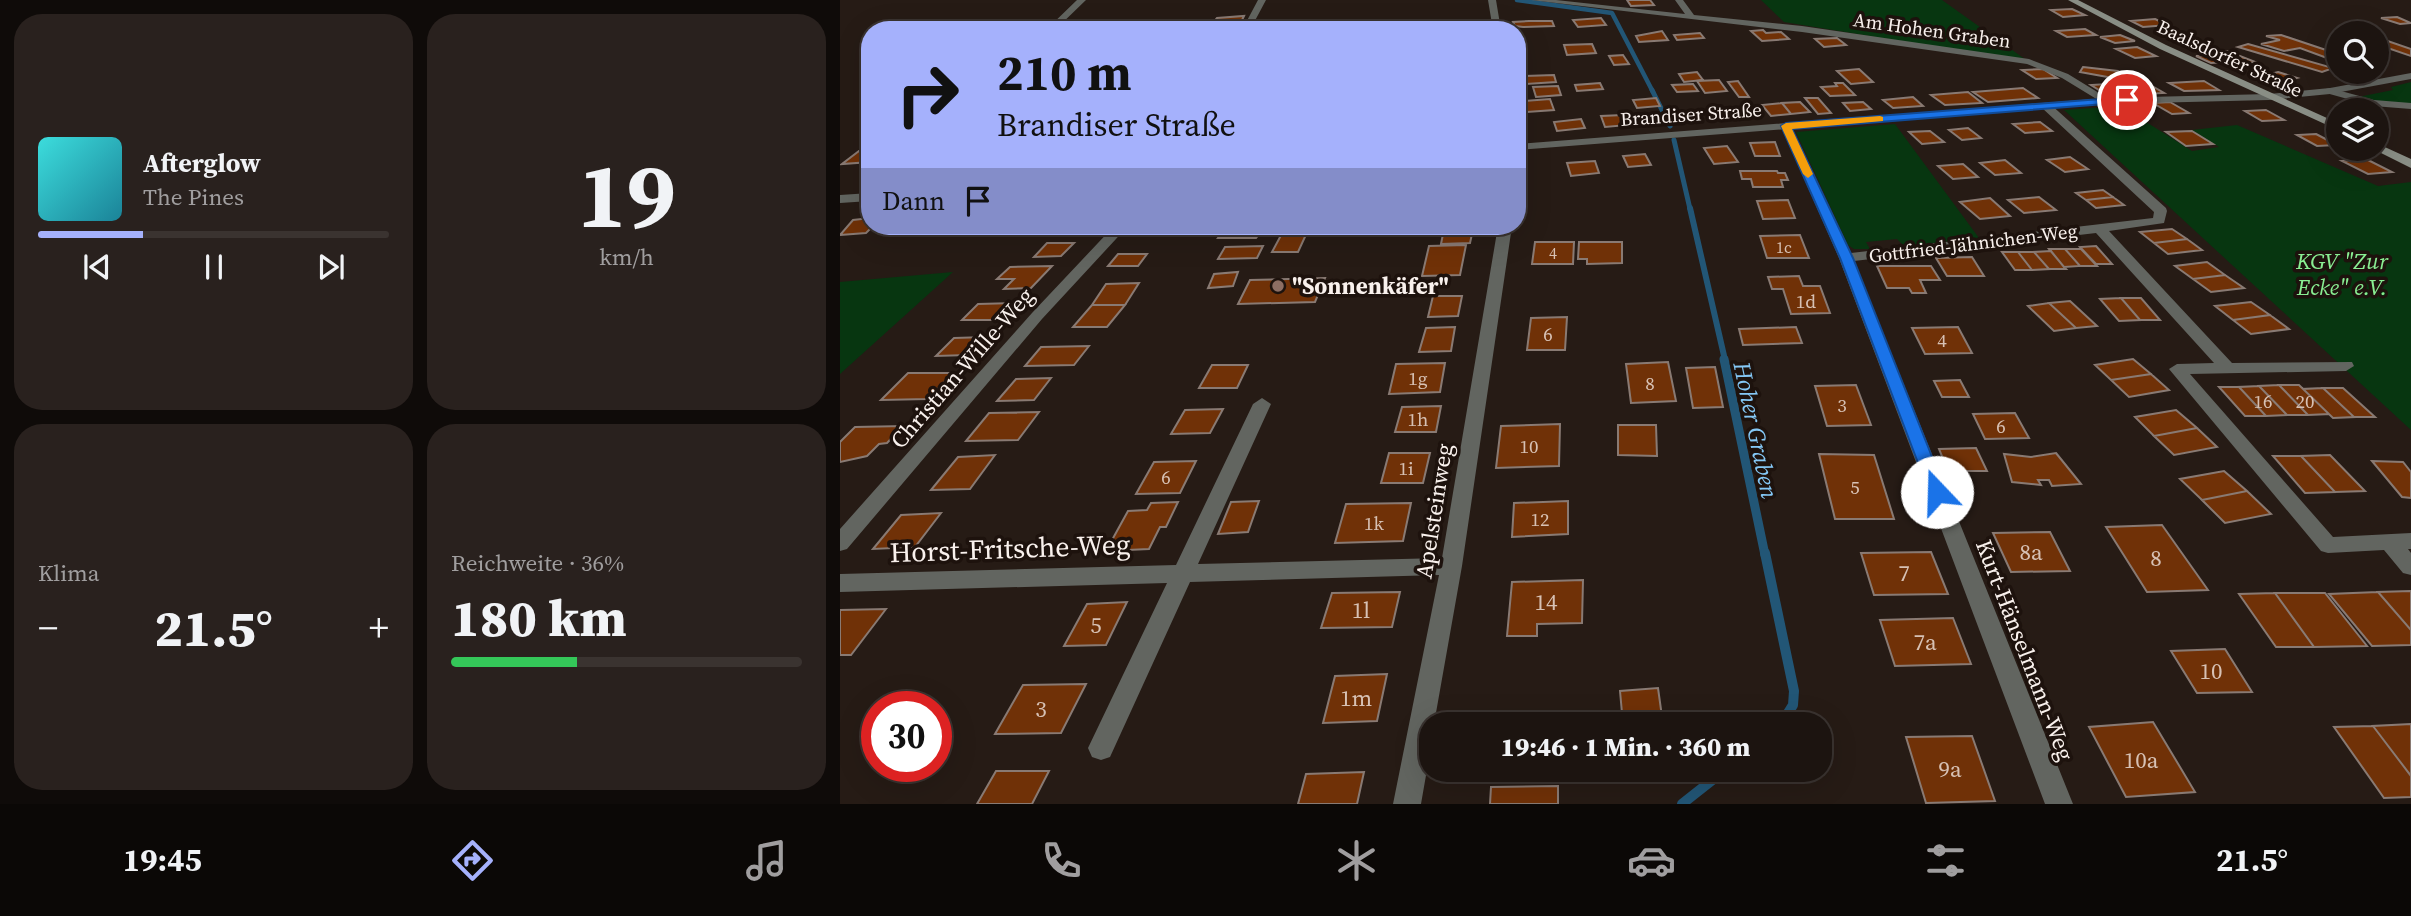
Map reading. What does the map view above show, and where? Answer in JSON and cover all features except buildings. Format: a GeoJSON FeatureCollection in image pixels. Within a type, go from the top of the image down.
{"type":"FeatureCollection","features":[{"type":"Feature","properties":{"kind":"main road","name":"Baalsdorfer Straße"},"geometry":{"type":"LineString","coordinates":[[2072,0],[2162,47],[2326,122]]}},
{"type":"Feature","properties":{"kind":"main road"},"geometry":{"type":"LineString","coordinates":[[2389,153],[2411,164]]}},
{"type":"Feature","properties":{"kind":"street"},"geometry":{"type":"LineString","coordinates":[[1060,21],[1082,0]]}},
{"type":"Feature","properties":{"kind":"street"},"geometry":{"type":"LineString","coordinates":[[1251,21],[1262,0]]}},
{"type":"Feature","properties":{"kind":"street"},"geometry":{"type":"LineString","coordinates":[[1492,0],[1496,21]]}},
{"type":"Feature","properties":{"kind":"street","name":"Am Hohen Graben"},"geometry":{"type":"LineString","coordinates":[[1535,0],[1802,29],[2029,62],[2065,76],[2107,101]]}},
{"type":"Feature","properties":{"kind":"street"},"geometry":{"type":"LineString","coordinates":[[1679,0],[1692,17]]}},
{"type":"Feature","properties":{"kind":"street","name":"Brandiser Straße"},"geometry":{"type":"LineString","coordinates":[[1526,146],[2045,105],[2269,97],[2330,91],[2411,76]]}},
{"type":"Feature","properties":{"kind":"street"},"geometry":{"type":"LineString","coordinates":[[2330,91],[2364,101],[2411,106]]}},
{"type":"Feature","properties":{"kind":"street","name":"Gottfried-Jähnichen-Weg"},"geometry":{"type":"LineString","coordinates":[[1846,258],[2159,220],[2161,211],[2045,105]]}},
{"type":"Feature","properties":{"kind":"street","name":"Kurt-Hänselmann-Weg"},"geometry":{"type":"LineString","coordinates":[[1786,126],[1846,258],[2059,804]]}},
{"type":"Feature","properties":{"kind":"street"},"geometry":{"type":"LineString","coordinates":[[840,200],[861,198]]}},
{"type":"Feature","properties":{"kind":"street","name":"Gottfried-Jähnichen-Weg"},"geometry":{"type":"LineString","coordinates":[[2099,228],[2228,369]]}},
{"type":"Feature","properties":{"kind":"street","name":"Christian-Wille-Weg"},"geometry":{"type":"LineString","coordinates":[[840,543],[1037,316],[1113,235]]}},
{"type":"Feature","properties":{"kind":"street","name":"Apelsteinweg"},"geometry":{"type":"LineString","coordinates":[[1407,804],[1451,566],[1504,235]]}},
{"type":"Feature","properties":{"kind":"street"},"geometry":{"type":"LineString","coordinates":[[2346,366],[2177,369],[2328,545],[2411,541]]}},
{"type":"Feature","properties":{"kind":"street"},"geometry":{"type":"LineString","coordinates":[[1101,748],[1262,404]]}},
{"type":"Feature","properties":{"kind":"street"},"geometry":{"type":"LineString","coordinates":[[2389,542],[2411,567]]}},
{"type":"Feature","properties":{"kind":"street","name":"Horst-Fritsche-Weg"},"geometry":{"type":"LineString","coordinates":[[840,583],[1451,566]]}},
{"type":"Feature","properties":{"kind":"green space"},"geometry":{"type":"Polygon","coordinates":[[[1761,0],[1942,0],[2029,62],[1784,22],[1761,0]]]}},
{"type":"Feature","properties":{"kind":"green space"},"geometry":{"type":"Polygon","coordinates":[[[2411,82],[2411,103],[2389,103],[2389,98],[2358,97],[2393,90],[2391,87],[2411,82]]]}},
{"type":"Feature","properties":{"kind":"green space","name":"KGV \"Zur Ecke\" e.V."},"geometry":{"type":"Polygon","coordinates":[[[2121,106],[2192,151],[2219,147],[2192,130],[2237,125],[2378,186],[2411,182],[2411,430],[2064,110],[2121,106]]]}},
{"type":"Feature","properties":{"kind":"green space"},"geometry":{"type":"Polygon","coordinates":[[[1895,124],[1979,238],[1904,246],[1897,239],[1866,242],[1870,249],[1854,249],[1848,245],[1796,132],[1895,124]]]}},
{"type":"Feature","properties":{"kind":"green space"},"geometry":{"type":"Polygon","coordinates":[[[953,272],[840,374],[840,282],[953,272]]]}},
{"type":"Feature","properties":{"kind":"waterway","name":"Hoher Graben"},"geometry":{"type":"LineString","coordinates":[[1517,0],[1612,13],[1653,92]]}},
{"type":"Feature","properties":{"kind":"waterway","name":"Hoher Graben"},"geometry":{"type":"LineString","coordinates":[[1653,92],[1670,126]]}},
{"type":"Feature","properties":{"kind":"waterway","name":"Hoher Graben"},"geometry":{"type":"LineString","coordinates":[[1674,140],[1690,209]]}},
{"type":"Feature","properties":{"kind":"waterway","name":"Hoher Graben"},"geometry":{"type":"LineString","coordinates":[[1690,208],[1725,360]]}},
{"type":"Feature","properties":{"kind":"waterway","name":"Hoher Graben"},"geometry":{"type":"LineString","coordinates":[[1724,359],[1765,555]]}},
{"type":"Feature","properties":{"kind":"waterway","name":"Hoher Graben"},"geometry":{"type":"LineString","coordinates":[[1765,553],[1794,691],[1793,705],[1789,712]]}},
{"type":"Feature","properties":{"kind":"waterway","name":"Hoher Graben"},"geometry":{"type":"LineString","coordinates":[[1682,804],[1710,782]]}},
{"type":"Feature","properties":{"kind":"slow traffic"},"geometry":{"type":"LineString","coordinates":[[1808,174],[1786,126],[1880,119]]}},
{"type":"Feature","properties":{"kind":"place","name":"\"Sonnenkäfer\""},"geometry":{"type":"Point","coordinates":[1278,286]}},
{"type":"Feature","properties":{"kind":"route"},"geometry":{"type":"LineString","coordinates":[[1937,492],[1846,258],[1786,126],[2127,100]]}}]}
